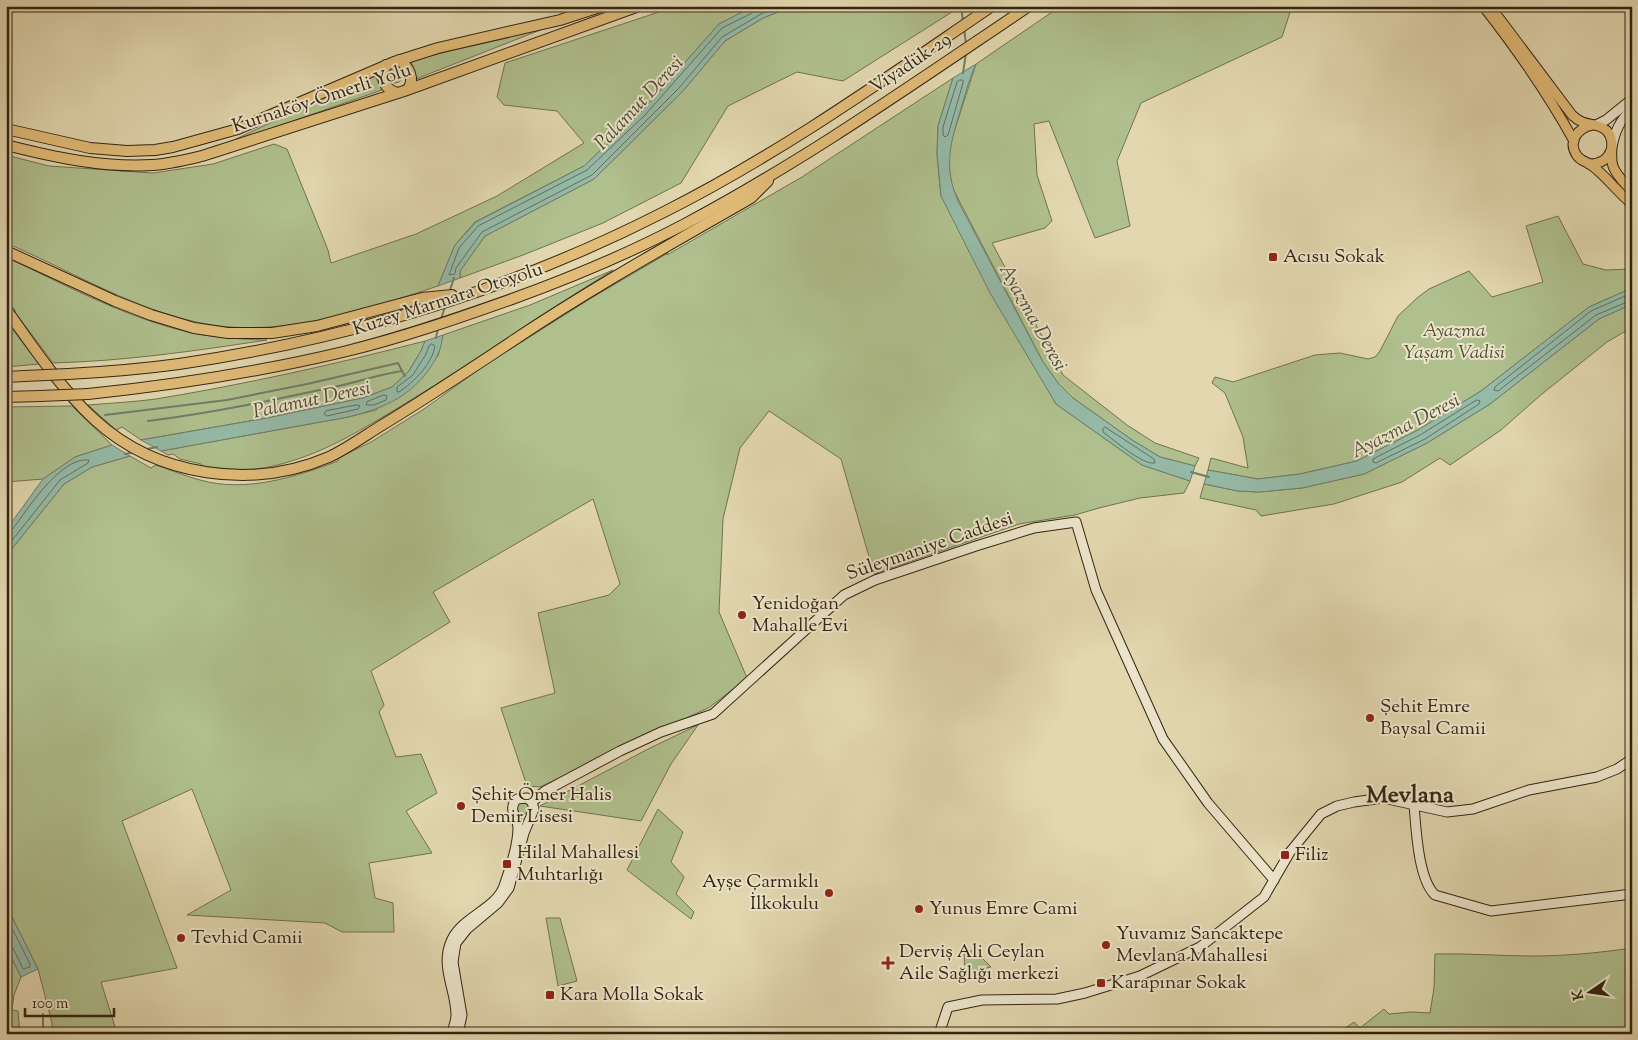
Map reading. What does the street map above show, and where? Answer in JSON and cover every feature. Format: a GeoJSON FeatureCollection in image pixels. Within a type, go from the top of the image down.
{"type":"FeatureCollection","features":[{"type":"Feature","properties":{"kind":"highway","name":"Kurnaköy-Ömerli Yolu"},"geometry":{"type":"LineString","coordinates":[[6,129],[90,148],[127,151],[155,150],[192,143],[238,129],[400,60],[438,48],[560,20],[603,6]]}},
{"type":"Feature","properties":{"kind":"highway","name":"Kurnaköy-Ömerli Yolu"},"geometry":{"type":"LineString","coordinates":[[6,145],[106,165],[135,166],[172,163],[202,156],[408,90],[640,6]]}},
{"type":"Feature","properties":{"kind":"highway","name":"Viyadük-29"},"geometry":{"type":"LineString","coordinates":[[851,101],[992,6]]}},
{"type":"Feature","properties":{"kind":"highway","name":"Viyadük-29"},"geometry":{"type":"LineString","coordinates":[[862,118],[1029,6]]}},
{"type":"Feature","properties":{"kind":"highway"},"geometry":{"type":"LineString","coordinates":[[400,60],[406,65],[411,76],[411,86],[408,90]]}},
{"type":"Feature","properties":{"kind":"highway"},"geometry":{"type":"LineString","coordinates":[[386,65],[384,83],[390,90],[397,93]]}},
{"type":"Feature","properties":{"kind":"highway","name":"Kuzey Marmara Otoyolu"},"geometry":{"type":"LineString","coordinates":[[6,377],[68,374],[178,364],[288,345],[516,278],[667,211],[792,140],[851,101]]}},
{"type":"Feature","properties":{"kind":"highway","name":"Kuzey Marmara Otoyolu"},"geometry":{"type":"LineString","coordinates":[[6,397],[88,394],[167,386],[255,371],[344,352],[456,319],[559,282],[627,253],[683,225],[778,172],[862,118]]}},
{"type":"Feature","properties":{"kind":"highway"},"geometry":{"type":"LineString","coordinates":[[6,309],[82,407],[110,432],[133,447],[164,462],[190,469],[216,474],[272,474],[330,456],[439,391],[589,292],[751,198],[778,172]]}},
{"type":"Feature","properties":{"kind":"highway"},"geometry":{"type":"LineString","coordinates":[[6,251],[115,301],[151,315],[194,328],[228,333],[272,333],[317,326],[423,304]]}},
{"type":"Feature","properties":{"kind":"main road"},"geometry":{"type":"LineString","coordinates":[[1483,6],[1558,112],[1574,141],[1579,158],[1589,164],[1632,204]]}},
{"type":"Feature","properties":{"kind":"main road"},"geometry":{"type":"LineString","coordinates":[[1490,6],[1564,107],[1578,122],[1596,125],[1607,131],[1612,141],[1613,168],[1632,191]]}},
{"type":"Feature","properties":{"kind":"main road"},"geometry":{"type":"LineString","coordinates":[[1574,141],[1579,131],[1584,127],[1596,125]]}},
{"type":"Feature","properties":{"kind":"main road"},"geometry":{"type":"LineString","coordinates":[[1589,164],[1601,162],[1607,158],[1612,147]]}},
{"type":"Feature","properties":{"kind":"street"},"geometry":{"type":"LineString","coordinates":[[1596,125],[1606,120],[1632,99]]}},
{"type":"Feature","properties":{"kind":"street"},"geometry":{"type":"LineString","coordinates":[[1612,147],[1615,132],[1622,118],[1632,109]]}},
{"type":"Feature","properties":{"kind":"street","name":"Süleymaniye Caddesi"},"geometry":{"type":"LineString","coordinates":[[532,802],[545,791],[620,751],[660,732],[713,714],[844,595],[875,580],[976,546],[1034,528],[1076,522],[1096,590],[1163,739],[1208,803],[1274,880]]}},
{"type":"Feature","properties":{"kind":"street"},"geometry":{"type":"LineString","coordinates":[[939,1034],[948,1007],[982,1000],[1057,999],[1099,989],[1140,976],[1200,947],[1264,897],[1290,852],[1321,814],[1337,806],[1383,798],[1447,812],[1473,809],[1529,790],[1597,777],[1617,769],[1632,759]]}},
{"type":"Feature","properties":{"kind":"street"},"geometry":{"type":"LineString","coordinates":[[458,1034],[459,1018],[456,1013],[449,980],[449,945],[470,918],[498,897],[503,888],[517,837],[518,826],[512,808],[517,799],[524,797],[532,802],[534,809],[524,833],[509,888],[498,903],[461,931]]}},
{"type":"Feature","properties":{"kind":"street"},"geometry":{"type":"LineString","coordinates":[[1414,805],[1423,872],[1428,888],[1434,894],[1491,911],[1632,894]]}},
{"type":"Feature","properties":{"kind":"street"},"geometry":{"type":"LineString","coordinates":[[514,814],[524,819],[531,816]]}},
{"type":"Feature","properties":{"kind":"street"},"geometry":{"type":"LineString","coordinates":[[452,1034],[459,1018]]}},
{"type":"Feature","properties":{"kind":"green space"},"geometry":{"type":"Polygon","coordinates":[[[677,6],[754,6],[719,24],[641,112],[584,166],[475,222],[455,245],[438,286],[346,314],[315,321],[251,328],[220,326],[188,320],[141,305],[6,243],[6,155],[49,166],[153,173],[213,164],[274,144],[287,149],[328,250],[331,263],[416,234],[497,196],[584,143],[557,111],[504,105],[497,97],[505,63],[677,6]]]}},
{"type":"Feature","properties":{"kind":"green space"},"geometry":{"type":"Polygon","coordinates":[[[793,6],[952,6],[952,12],[843,81],[797,72],[728,106],[681,183],[603,223],[460,278],[460,271],[485,236],[594,179],[683,91],[725,41],[763,18],[793,6]]]}},
{"type":"Feature","properties":{"kind":"green space"},"geometry":{"type":"Polygon","coordinates":[[[1061,6],[1292,6],[1282,37],[1141,103],[1117,161],[1130,226],[1095,238],[1049,121],[1034,124],[1037,175],[1052,221],[1045,228],[992,243],[1063,375],[1127,425],[1155,443],[1199,458],[1195,466],[1160,457],[1132,440],[1073,398],[1058,383],[1043,362],[952,187],[948,160],[952,138],[976,64],[1061,6]]]}},
{"type":"Feature","properties":{"kind":"green space"},"geometry":{"type":"Polygon","coordinates":[[[548,27],[416,79],[409,61],[548,27]]]}},
{"type":"Feature","properties":{"kind":"green space"},"geometry":{"type":"Polygon","coordinates":[[[392,67],[398,67],[403,72],[401,81],[392,83],[387,78],[387,72],[392,67]]]}},
{"type":"Feature","properties":{"kind":"green space"},"geometry":{"type":"Polygon","coordinates":[[[374,74],[382,90],[221,146],[374,74]]]}},
{"type":"Feature","properties":{"kind":"green space"},"geometry":{"type":"Polygon","coordinates":[[[953,78],[938,126],[937,154],[941,196],[1056,404],[1142,465],[1190,481],[1184,493],[1140,498],[1075,515],[1019,524],[874,574],[841,459],[769,411],[740,448],[723,519],[719,612],[747,678],[710,707],[540,787],[527,786],[501,708],[555,693],[538,613],[609,595],[620,584],[593,499],[433,592],[450,622],[371,671],[384,705],[379,712],[396,757],[421,754],[437,793],[406,811],[432,853],[369,863],[375,898],[393,903],[394,932],[342,932],[325,923],[187,915],[231,890],[192,789],[122,821],[177,968],[101,982],[116,1030],[114,1034],[52,1034],[52,1023],[38,969],[6,905],[6,556],[64,484],[92,467],[130,456],[151,468],[156,465],[200,480],[217,484],[235,485],[253,484],[288,477],[338,461],[338,458],[371,442],[424,409],[485,365],[593,297],[802,177],[953,78]]]}},
{"type":"Feature","properties":{"kind":"green space","name":"Ayazma Yaşam Vadisi"},"geometry":{"type":"Polygon","coordinates":[[[1558,216],[1583,264],[1606,270],[1632,269],[1632,288],[1589,307],[1481,391],[1418,430],[1357,461],[1300,474],[1258,479],[1208,470],[1211,458],[1248,468],[1243,437],[1225,393],[1212,383],[1215,377],[1233,382],[1315,355],[1340,353],[1368,359],[1375,357],[1398,316],[1417,298],[1429,289],[1469,271],[1492,297],[1543,282],[1526,226],[1558,216]]]}},
{"type":"Feature","properties":{"kind":"green space"},"geometry":{"type":"Polygon","coordinates":[[[6,257],[90,297],[154,322],[187,332],[209,336],[267,340],[133,358],[53,363],[6,297],[6,257]]]}},
{"type":"Feature","properties":{"kind":"green space"},"geometry":{"type":"Polygon","coordinates":[[[613,270],[406,403],[342,440],[308,455],[264,468],[238,469],[202,466],[201,464],[180,459],[173,454],[168,455],[161,451],[348,417],[376,410],[438,356],[443,335],[530,305],[613,270]]]}},
{"type":"Feature","properties":{"kind":"green space","name":"Ayazma Yaşam Vadisi"},"geometry":{"type":"Polygon","coordinates":[[[1632,304],[1632,330],[1624,332],[1607,342],[1542,394],[1501,430],[1450,465],[1440,458],[1402,482],[1334,504],[1261,516],[1256,510],[1200,498],[1204,484],[1238,491],[1259,492],[1302,488],[1364,474],[1427,443],[1490,404],[1599,319],[1632,304]]]}},
{"type":"Feature","properties":{"kind":"green space"},"geometry":{"type":"Polygon","coordinates":[[[6,321],[39,364],[6,367],[6,321]]]}},
{"type":"Feature","properties":{"kind":"green space"},"geometry":{"type":"Polygon","coordinates":[[[425,341],[409,371],[392,387],[363,398],[267,418],[141,440],[122,427],[116,430],[88,405],[156,399],[224,387],[325,366],[425,341]]]}},
{"type":"Feature","properties":{"kind":"green space"},"geometry":{"type":"Polygon","coordinates":[[[72,406],[112,445],[75,457],[43,479],[6,482],[6,407],[72,406]]]}},
{"type":"Feature","properties":{"kind":"green space"},"geometry":{"type":"Polygon","coordinates":[[[698,725],[671,764],[641,821],[540,806],[650,748],[698,725]]]}},
{"type":"Feature","properties":{"kind":"green space"},"geometry":{"type":"Polygon","coordinates":[[[523,802],[529,808],[523,814],[517,808],[523,802]]]}},
{"type":"Feature","properties":{"kind":"green space"},"geometry":{"type":"Polygon","coordinates":[[[658,809],[683,832],[671,862],[684,877],[676,894],[694,912],[691,919],[627,870],[658,809]]]}},
{"type":"Feature","properties":{"kind":"green space"},"geometry":{"type":"Polygon","coordinates":[[[546,918],[560,918],[577,981],[558,986],[546,918]]]}},
{"type":"Feature","properties":{"kind":"green space"},"geometry":{"type":"Polygon","coordinates":[[[6,946],[21,977],[14,995],[12,1010],[18,1011],[20,1034],[6,1034],[6,946]]]}},
{"type":"Feature","properties":{"kind":"green space"},"geometry":{"type":"Polygon","coordinates":[[[1632,948],[1632,1034],[1337,1034],[1354,1022],[1360,1028],[1384,1009],[1389,1014],[1430,1013],[1434,988],[1435,954],[1544,956],[1632,948]]]}},
{"type":"Feature","properties":{"kind":"green space"},"geometry":{"type":"Polygon","coordinates":[[[974,950],[991,967],[965,973],[964,953],[974,950]]]}},
{"type":"Feature","properties":{"kind":"water"},"geometry":{"type":"Polygon","coordinates":[[[754,6],[793,6],[763,18],[725,41],[683,91],[594,179],[485,236],[460,271],[460,278],[438,286],[455,245],[476,222],[584,166],[641,112],[719,24],[754,6]]]}},
{"type":"Feature","properties":{"kind":"water"},"geometry":{"type":"Polygon","coordinates":[[[976,64],[958,118],[950,154],[951,178],[959,203],[1043,362],[1058,383],[1073,398],[1132,440],[1160,457],[1195,466],[1190,481],[1142,465],[1056,404],[990,293],[941,196],[937,154],[938,126],[953,78],[976,64]]]}},
{"type":"Feature","properties":{"kind":"water"},"geometry":{"type":"Polygon","coordinates":[[[1632,288],[1632,304],[1599,319],[1490,404],[1427,443],[1364,474],[1302,488],[1259,492],[1238,491],[1204,484],[1208,470],[1258,479],[1300,474],[1357,461],[1418,430],[1481,391],[1589,307],[1632,288]]]}},
{"type":"Feature","properties":{"kind":"water"},"geometry":{"type":"Polygon","coordinates":[[[443,335],[441,347],[436,358],[420,381],[392,402],[371,410],[348,417],[161,451],[141,440],[267,418],[363,398],[392,387],[409,371],[425,341],[443,335]]]}},
{"type":"Feature","properties":{"kind":"water"},"geometry":{"type":"Polygon","coordinates":[[[112,445],[130,456],[92,467],[64,484],[6,556],[6,530],[43,479],[75,457],[112,445]]]}},
{"type":"Feature","properties":{"kind":"water"},"geometry":{"type":"Polygon","coordinates":[[[6,905],[38,969],[21,977],[6,946],[6,905]]]}},
{"type":"Feature","properties":{"kind":"waterway","name":"Ayazma Deresi"},"geometry":{"type":"LineString","coordinates":[[961,6],[963,21]]}},
{"type":"Feature","properties":{"kind":"waterway","name":"Ayazma Deresi"},"geometry":{"type":"LineString","coordinates":[[964,28],[966,44]]}},
{"type":"Feature","properties":{"kind":"waterway","name":"Ayazma Deresi"},"geometry":{"type":"LineString","coordinates":[[963,73],[966,53]]}},
{"type":"Feature","properties":{"kind":"waterway","name":"Palamut Deresi"},"geometry":{"type":"LineString","coordinates":[[449,293],[454,278]]}},
{"type":"Feature","properties":{"kind":"waterway","name":"Palamut Deresi"},"geometry":{"type":"LineString","coordinates":[[441,319],[445,307]]}},
{"type":"Feature","properties":{"kind":"waterway","name":"Palamut Deresi"},"geometry":{"type":"LineString","coordinates":[[436,338],[438,328]]}},
{"type":"Feature","properties":{"kind":"waterway"},"geometry":{"type":"LineString","coordinates":[[105,415],[227,400],[398,363],[402,371]]}},
{"type":"Feature","properties":{"kind":"waterway"},"geometry":{"type":"LineString","coordinates":[[148,421],[270,400],[395,372],[402,371],[405,376]]}},
{"type":"Feature","properties":{"kind":"waterway","name":"Palamut Deresi"},"geometry":{"type":"LineString","coordinates":[[147,449],[157,447]]}},
{"type":"Feature","properties":{"kind":"waterway","name":"Palamut Deresi"},"geometry":{"type":"LineString","coordinates":[[125,454],[135,452]]}},
{"type":"Feature","properties":{"kind":"waterway","name":"Ayazma Deresi"},"geometry":{"type":"LineString","coordinates":[[1191,472],[1209,477]]}},
{"type":"Feature","properties":{"kind":"waterway","name":"Palamut Deresi"},"geometry":{"type":"LineString","coordinates":[[43,1014],[43,1034]]}},
{"type":"Feature","properties":{"kind":"place","name":"Acısu Sokak"},"geometry":{"type":"Point","coordinates":[1273,257]}},
{"type":"Feature","properties":{"kind":"place","name":"Yenidoğan Mahalle Evi"},"geometry":{"type":"Point","coordinates":[742,615]}},
{"type":"Feature","properties":{"kind":"place","name":"Şehit Emre Baysal Camii"},"geometry":{"type":"Point","coordinates":[1370,718]}},
{"type":"Feature","properties":{"kind":"place","name":"Şehit Ömer Halis Demir Lisesi"},"geometry":{"type":"Point","coordinates":[461,806]}},
{"type":"Feature","properties":{"kind":"place","name":"Filiz"},"geometry":{"type":"Point","coordinates":[1285,855]}},
{"type":"Feature","properties":{"kind":"place","name":"Hilal Mahallesi Muhtarlığı"},"geometry":{"type":"Point","coordinates":[507,864]}},
{"type":"Feature","properties":{"kind":"place","name":"Ayşe Çarmıklı İlkokulu"},"geometry":{"type":"Point","coordinates":[829,893]}},
{"type":"Feature","properties":{"kind":"place","name":"Yunus Emre Cami"},"geometry":{"type":"Point","coordinates":[919,909]}},
{"type":"Feature","properties":{"kind":"place","name":"Tevhid Camii"},"geometry":{"type":"Point","coordinates":[181,938]}},
{"type":"Feature","properties":{"kind":"place","name":"Yuvamız Sancaktepe Mevlana Mahallesi"},"geometry":{"type":"Point","coordinates":[1106,945]}},
{"type":"Feature","properties":{"kind":"place","name":"Derviş Ali Ceylan Aile Sağlığı merkezi"},"geometry":{"type":"Point","coordinates":[888,963]}},
{"type":"Feature","properties":{"kind":"place","name":"Karapınar Sokak"},"geometry":{"type":"Point","coordinates":[1101,983]}},
{"type":"Feature","properties":{"kind":"place","name":"Kara Molla Sokak"},"geometry":{"type":"Point","coordinates":[550,995]}},
{"type":"Feature","properties":{"kind":"district","name":"Mevlana"},"geometry":{"type":"Point","coordinates":[1410,796]}}]}
